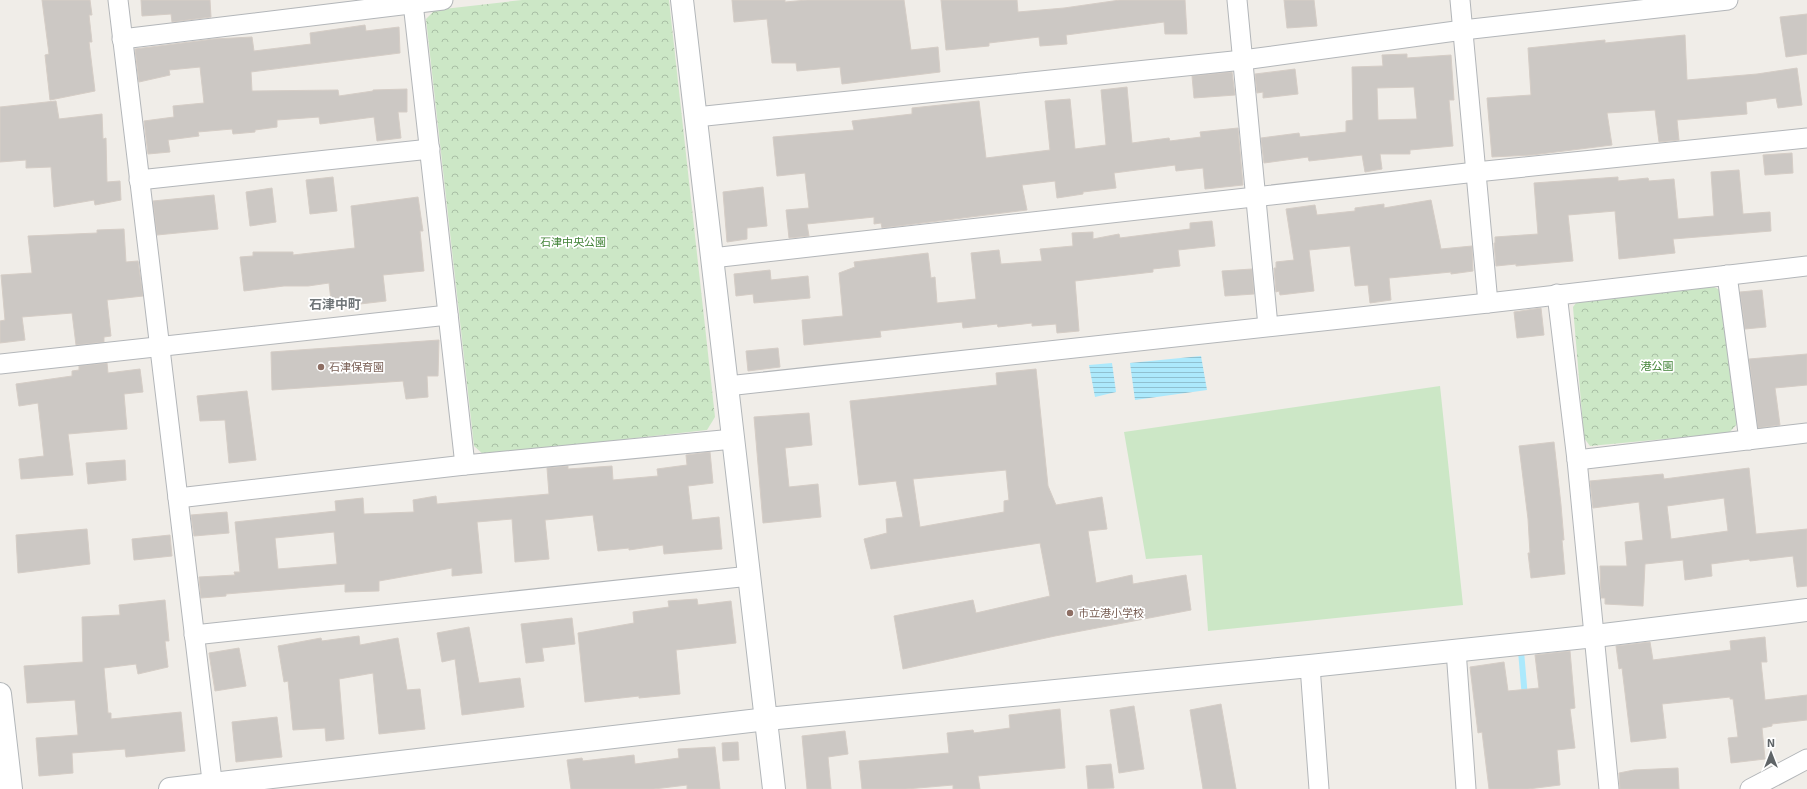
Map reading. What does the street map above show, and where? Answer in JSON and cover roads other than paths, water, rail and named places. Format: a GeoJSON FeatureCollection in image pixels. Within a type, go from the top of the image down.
{"type":"FeatureCollection","features":[{"type":"Feature","properties":{"kind":"street"},"geometry":{"type":"LineString","coordinates":[[118,0],[212,786]]}},
{"type":"Feature","properties":{"kind":"street"},"geometry":{"type":"LineString","coordinates":[[122,39],[443,0]]}},
{"type":"Feature","properties":{"kind":"street"},"geometry":{"type":"LineString","coordinates":[[682,0],[774,789]]}},
{"type":"Feature","properties":{"kind":"street"},"geometry":{"type":"LineString","coordinates":[[1237,0],[1268,326]]}},
{"type":"Feature","properties":{"kind":"street"},"geometry":{"type":"LineString","coordinates":[[1460,0],[1488,303]]}},
{"type":"Feature","properties":{"kind":"street"},"geometry":{"type":"LineString","coordinates":[[696,117],[1243,60],[1463,30],[1728,0]]}},
{"type":"Feature","properties":{"kind":"street"},"geometry":{"type":"LineString","coordinates":[[413,3],[465,465]]}},
{"type":"Feature","properties":{"kind":"street"},"geometry":{"type":"LineString","coordinates":[[712,258],[1256,196],[1807,138]]}},
{"type":"Feature","properties":{"kind":"street"},"geometry":{"type":"LineString","coordinates":[[139,180],[430,149]]}},
{"type":"Feature","properties":{"kind":"street"},"geometry":{"type":"LineString","coordinates":[[727,386],[1488,303],[1807,266]]}},
{"type":"Feature","properties":{"kind":"street"},"geometry":{"type":"LineString","coordinates":[[1727,275],[1749,440]]}},
{"type":"Feature","properties":{"kind":"street"},"geometry":{"type":"LineString","coordinates":[[1557,294],[1577,460],[1609,789]]}},
{"type":"Feature","properties":{"kind":"street"},"geometry":{"type":"LineString","coordinates":[[0,364],[448,315]]}},
{"type":"Feature","properties":{"kind":"street"},"geometry":{"type":"LineString","coordinates":[[1577,460],[1807,433]]}},
{"type":"Feature","properties":{"kind":"street"},"geometry":{"type":"LineString","coordinates":[[178,498],[465,465],[734,439]]}},
{"type":"Feature","properties":{"kind":"street"},"geometry":{"type":"LineString","coordinates":[[194,635],[750,576]]}},
{"type":"Feature","properties":{"kind":"street"},"geometry":{"type":"LineString","coordinates":[[170,789],[212,786],[767,719],[1310,666],[1595,636],[1807,610]]}},
{"type":"Feature","properties":{"kind":"street"},"geometry":{"type":"LineString","coordinates":[[1456,650],[1466,789]]}},
{"type":"Feature","properties":{"kind":"street"},"geometry":{"type":"LineString","coordinates":[[1310,666],[1319,789]]}},
{"type":"Feature","properties":{"kind":"street"},"geometry":{"type":"LineString","coordinates":[[0,694],[11,789]]}},
{"type":"Feature","properties":{"kind":"street"},"geometry":{"type":"LineString","coordinates":[[1750,789],[1807,759]]}},
{"type":"Feature","properties":{"kind":"water"},"geometry":{"type":"Polygon","coordinates":[[[1201,356],[1207,390],[1135,400],[1130,363],[1201,356]]]}},
{"type":"Feature","properties":{"kind":"water"},"geometry":{"type":"Polygon","coordinates":[[[1112,363],[1116,392],[1095,397],[1089,365],[1112,363]]]}},
{"type":"Feature","properties":{"kind":"waterway"},"geometry":{"type":"LineString","coordinates":[[1521,651],[1525,698]]}},
{"type":"Feature","properties":{"kind":"place","name":"石津保育園"},"geometry":{"type":"Point","coordinates":[321,367]}},
{"type":"Feature","properties":{"kind":"place","name":"市立港小学校"},"geometry":{"type":"Point","coordinates":[1070,613]}},
{"type":"Feature","properties":{"kind":"district","name":"石津中町"},"geometry":{"type":"Point","coordinates":[335,304]}},
{"type":"Feature","properties":{"kind":"park label","name":"石津中央公園"},"geometry":{"type":"Point","coordinates":[573,242]}},
{"type":"Feature","properties":{"kind":"park label","name":"港公園"},"geometry":{"type":"Point","coordinates":[1657,366]}}]}
